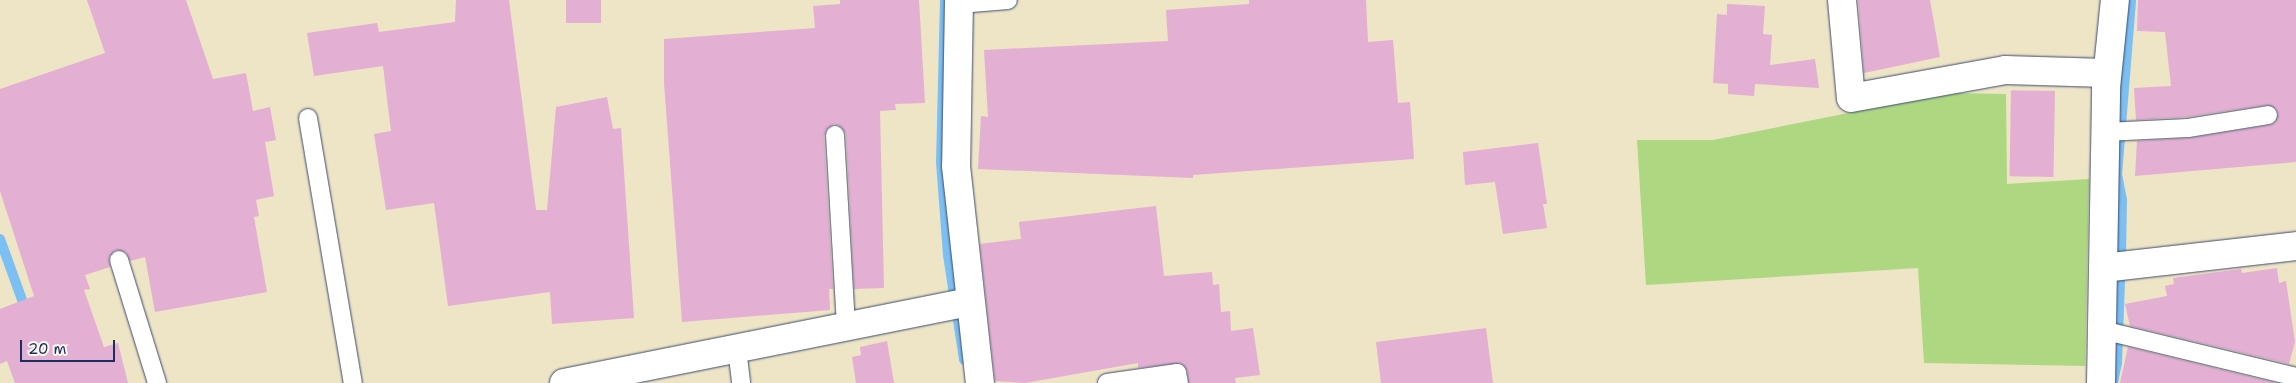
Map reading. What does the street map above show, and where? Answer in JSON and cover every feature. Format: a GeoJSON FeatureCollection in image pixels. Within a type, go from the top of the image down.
{"type":"FeatureCollection","features":[{"type":"Feature","properties":{"kind":"street"},"geometry":{"type":"LineString","coordinates":[[1842,0],[1851,98],[2005,70],[2106,73]]}},
{"type":"Feature","properties":{"kind":"street"},"geometry":{"type":"LineString","coordinates":[[2101,383],[2106,73],[2115,0]]}},
{"type":"Feature","properties":{"kind":"street"},"geometry":{"type":"LineString","coordinates":[[959,2],[956,166],[969,302],[980,383]]}},
{"type":"Feature","properties":{"kind":"street"},"geometry":{"type":"LineString","coordinates":[[2103,268],[2296,246]]}},
{"type":"Feature","properties":{"kind":"street"},"geometry":{"type":"LineString","coordinates":[[564,383],[969,302]]}},
{"type":"Feature","properties":{"kind":"lane"},"geometry":{"type":"LineString","coordinates":[[959,2],[1008,0]]}},
{"type":"Feature","properties":{"kind":"lane"},"geometry":{"type":"LineString","coordinates":[[2105,132],[2188,128],[2268,115]]}},
{"type":"Feature","properties":{"kind":"lane"},"geometry":{"type":"LineString","coordinates":[[308,118],[353,383]]}},
{"type":"Feature","properties":{"kind":"lane"},"geometry":{"type":"LineString","coordinates":[[835,135],[846,327]]}},
{"type":"Feature","properties":{"kind":"lane"},"geometry":{"type":"LineString","coordinates":[[120,260],[158,383]]}},
{"type":"Feature","properties":{"kind":"lane"},"geometry":{"type":"LineString","coordinates":[[2102,330],[2296,377]]}},
{"type":"Feature","properties":{"kind":"lane"},"geometry":{"type":"LineString","coordinates":[[737,349],[741,383]]}},
{"type":"Feature","properties":{"kind":"lane"},"geometry":{"type":"LineString","coordinates":[[1107,383],[1178,373],[1179,383]]}},
{"type":"Feature","properties":{"kind":"green space"},"geometry":{"type":"Polygon","coordinates":[[[1949,93],[2006,94],[2007,184],[2089,179],[2085,366],[1924,363],[1918,268],[1646,285],[1637,140],[1713,140],[1949,93]]]}},
{"type":"Feature","properties":{"kind":"building"},"geometry":{"type":"Polygon","coordinates":[[[87,0],[186,0],[213,79],[246,73],[253,111],[270,107],[276,140],[265,142],[274,196],[256,200],[259,216],[254,217],[267,292],[155,312],[145,257],[130,261],[126,252],[115,250],[109,257],[110,267],[85,275],[90,289],[84,290],[104,347],[118,343],[128,383],[15,383],[7,361],[0,364],[0,309],[34,296],[0,191],[0,89],[105,53],[87,0]]]}},
{"type":"Feature","properties":{"kind":"building"},"geometry":{"type":"Polygon","coordinates":[[[456,0],[509,0],[536,210],[547,210],[556,107],[607,97],[613,129],[621,128],[634,318],[552,324],[550,292],[448,306],[434,203],[386,210],[374,134],[391,131],[383,66],[314,76],[307,33],[377,23],[379,32],[455,22],[456,0]]]}},
{"type":"Feature","properties":{"kind":"building"},"geometry":{"type":"Polygon","coordinates":[[[566,0],[601,0],[601,23],[566,23],[566,0]]]}},
{"type":"Feature","properties":{"kind":"building"},"geometry":{"type":"Polygon","coordinates":[[[840,0],[919,0],[925,103],[895,104],[896,110],[880,111],[884,288],[854,289],[846,134],[840,126],[834,124],[826,130],[824,136],[833,289],[829,289],[830,310],[682,322],[664,83],[664,39],[815,28],[813,6],[840,4],[840,0]]]}},
{"type":"Feature","properties":{"kind":"building"},"geometry":{"type":"Polygon","coordinates":[[[1249,0],[1366,0],[1368,42],[1393,40],[1398,103],[1410,102],[1414,159],[1193,175],[1193,178],[978,169],[981,116],[988,117],[984,50],[1168,41],[1166,10],[1249,4],[1249,0]]]}},
{"type":"Feature","properties":{"kind":"building"},"geometry":{"type":"Polygon","coordinates":[[[1858,0],[1930,0],[1940,57],[1864,73],[1858,0]]]}},
{"type":"Feature","properties":{"kind":"building"},"geometry":{"type":"Polygon","coordinates":[[[2138,0],[2296,0],[2296,162],[2135,176],[2137,141],[2190,138],[2270,125],[2275,123],[2278,114],[2276,108],[2266,105],[2187,117],[2136,120],[2134,88],[2171,86],[2165,32],[2137,31],[2138,0]]]}},
{"type":"Feature","properties":{"kind":"building"},"geometry":{"type":"Polygon","coordinates":[[[1727,4],[1765,6],[1763,34],[1772,35],[1770,65],[1815,59],[1819,88],[1755,84],[1754,96],[1728,94],[1728,84],[1713,83],[1717,14],[1727,15],[1727,4]]]}},
{"type":"Feature","properties":{"kind":"building"},"geometry":{"type":"Polygon","coordinates":[[[2011,90],[2055,91],[2053,177],[2010,176],[2011,90]]]}},
{"type":"Feature","properties":{"kind":"building"},"geometry":{"type":"Polygon","coordinates":[[[1538,143],[1547,204],[1543,204],[1547,228],[1503,234],[1495,182],[1465,185],[1463,152],[1538,143]]]}},
{"type":"Feature","properties":{"kind":"building"},"geometry":{"type":"Polygon","coordinates":[[[1156,206],[1164,276],[1212,272],[1213,285],[1219,284],[1221,312],[1230,311],[1231,331],[1253,328],[1260,375],[1235,378],[1236,383],[1189,383],[1187,370],[1181,363],[1138,368],[1138,363],[1025,383],[995,381],[980,244],[1021,239],[1019,222],[1156,206]]]}},
{"type":"Feature","properties":{"kind":"building"},"geometry":{"type":"Polygon","coordinates":[[[2277,268],[2279,283],[2286,281],[2295,342],[2289,364],[2130,326],[2125,304],[2167,296],[2165,286],[2174,284],[2173,278],[2241,269],[2242,273],[2277,268]]]}},
{"type":"Feature","properties":{"kind":"building"},"geometry":{"type":"Polygon","coordinates":[[[1486,328],[1493,383],[1381,383],[1376,342],[1486,328]]]}},
{"type":"Feature","properties":{"kind":"building"},"geometry":{"type":"Polygon","coordinates":[[[887,341],[894,383],[856,383],[852,357],[861,355],[860,347],[887,341]]]}},
{"type":"Feature","properties":{"kind":"building"},"geometry":{"type":"Polygon","coordinates":[[[2128,347],[2276,383],[2120,383],[2128,347]]]}},
{"type":"Feature","properties":{"kind":"waterway"},"geometry":{"type":"LineString","coordinates":[[945,0],[941,162],[948,255],[964,360]]}},
{"type":"Feature","properties":{"kind":"waterway"},"geometry":{"type":"LineString","coordinates":[[2113,383],[2117,363],[2121,254],[2122,200],[2117,175],[2131,0]]}},
{"type":"Feature","properties":{"kind":"waterway"},"geometry":{"type":"LineString","coordinates":[[0,239],[26,311]]}}]}
